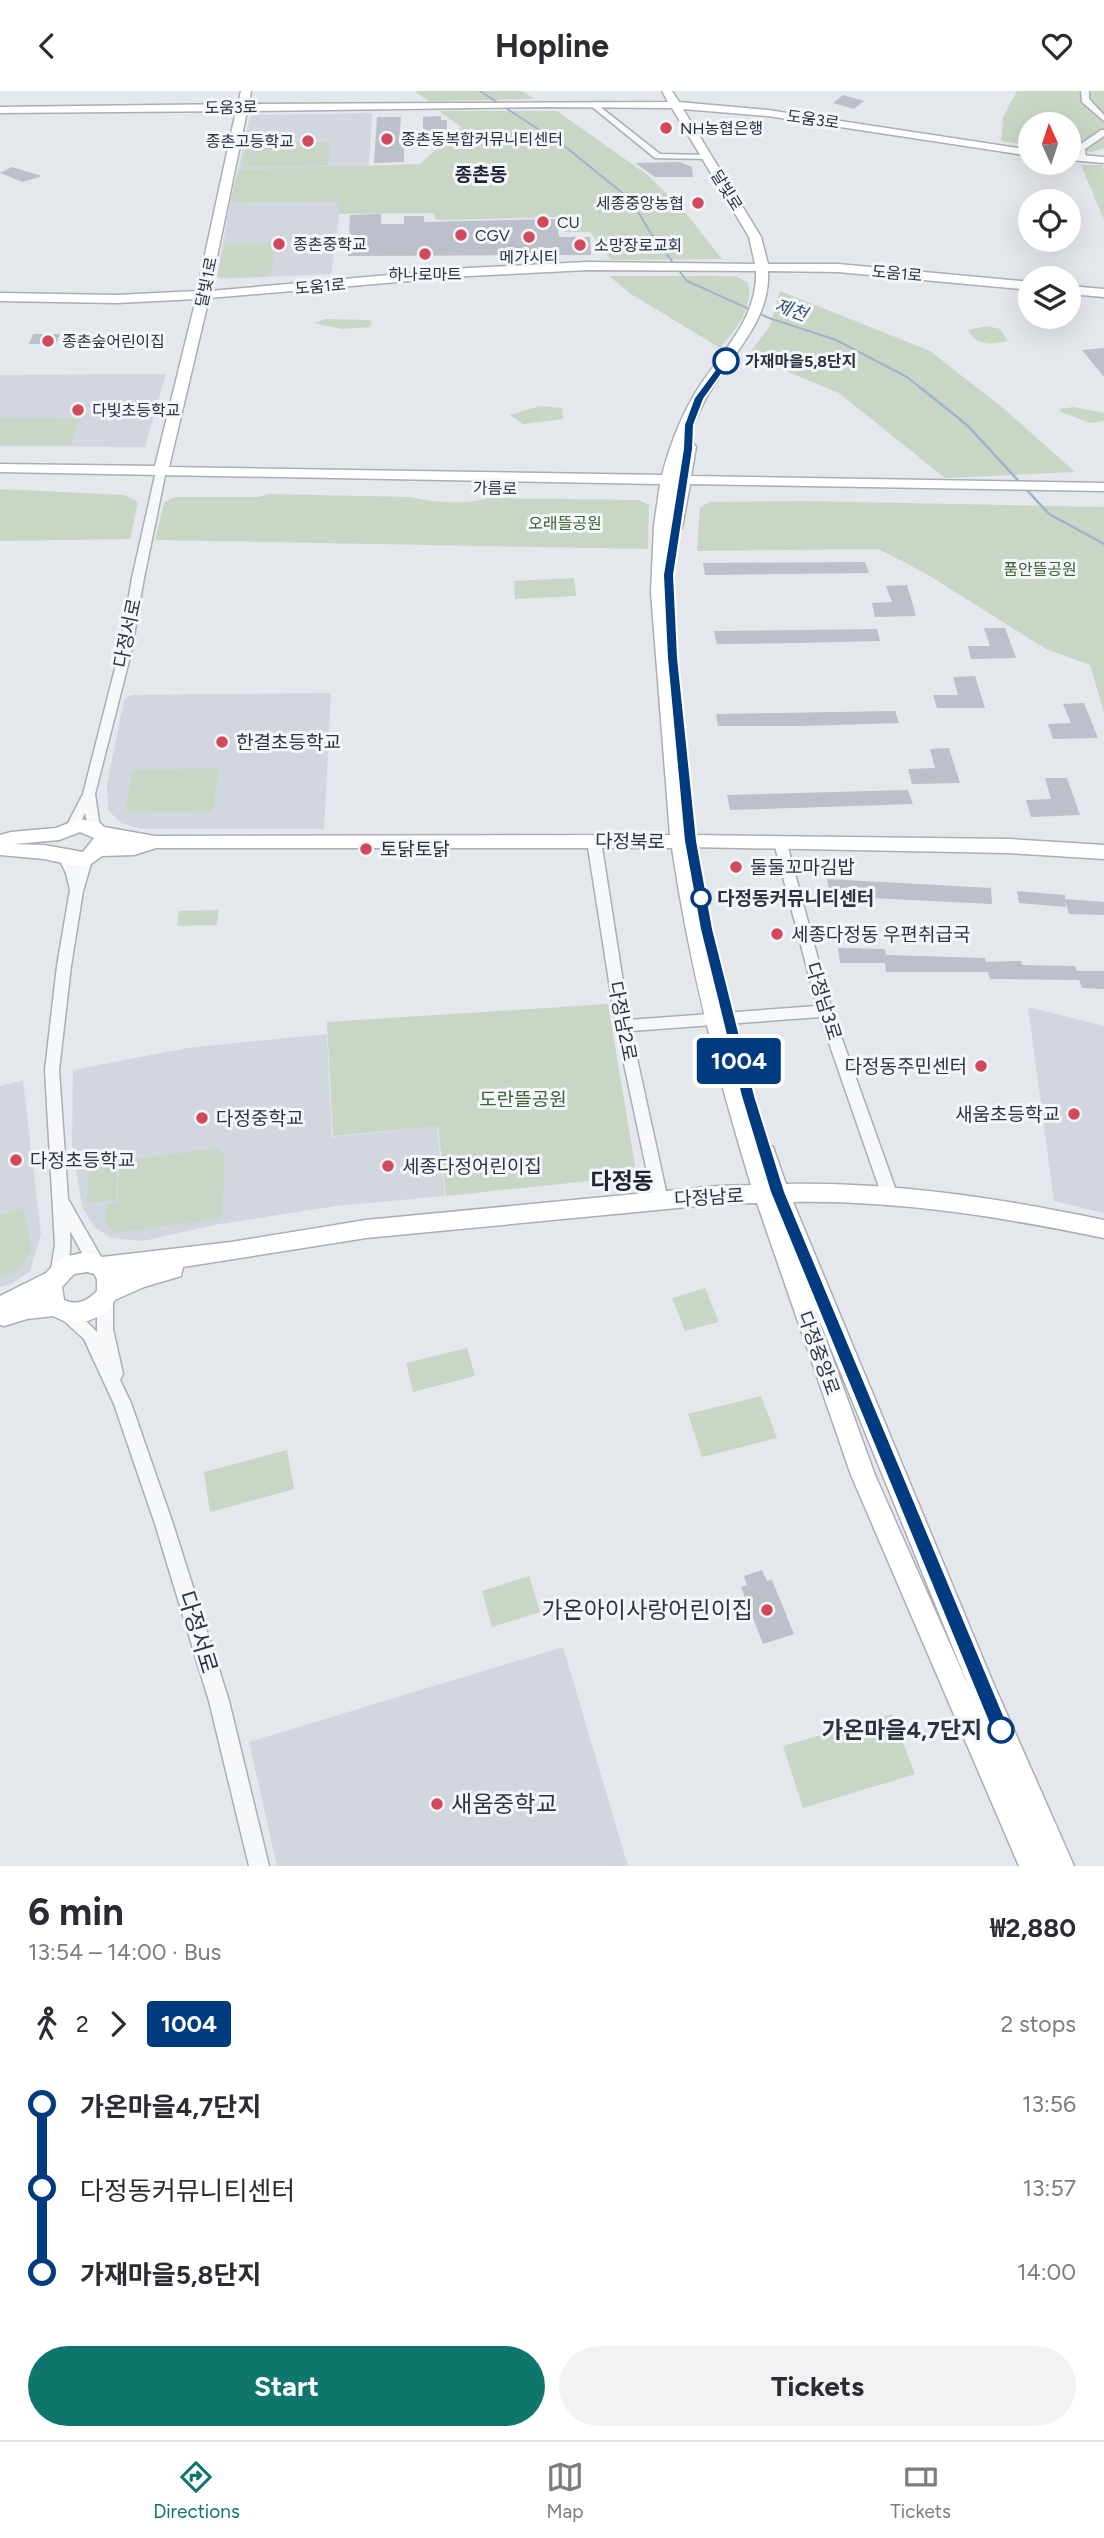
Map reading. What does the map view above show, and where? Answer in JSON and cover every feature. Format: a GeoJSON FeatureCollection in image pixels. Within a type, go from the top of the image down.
{"type":"FeatureCollection","features":[{"type":"Feature","properties":{"kind":"street","name":"달빛1로"},"geometry":{"type":"LineString","coordinates":[[160,476],[204,295],[246,91]]}},
{"type":"Feature","properties":{"kind":"street","name":"달빛로"},"geometry":{"type":"LineString","coordinates":[[667,91],[755,237],[762,255],[760,298],[749,330],[699,398],[689,425]]}},
{"type":"Feature","properties":{"kind":"street"},"geometry":{"type":"LineString","coordinates":[[1085,91],[1085,100],[1104,119]]}},
{"type":"Feature","properties":{"kind":"street","name":"도움3로"},"geometry":{"type":"LineString","coordinates":[[0,110],[525,104],[675,105],[768,113],[1018,151]]}},
{"type":"Feature","properties":{"kind":"street"},"geometry":{"type":"LineString","coordinates":[[594,104],[659,156],[706,157]]}},
{"type":"Feature","properties":{"kind":"street"},"geometry":{"type":"LineString","coordinates":[[1104,132],[1081,148],[1083,158],[1104,160]]}},
{"type":"Feature","properties":{"kind":"street","name":"도움1로"},"geometry":{"type":"LineString","coordinates":[[0,297],[117,299],[204,295],[468,272],[640,266],[838,268],[1018,285]]}},
{"type":"Feature","properties":{"kind":"street"},"geometry":{"type":"LineString","coordinates":[[1081,291],[1104,293]]}},
{"type":"Feature","properties":{"kind":"street","name":"다정중앙로"},"geometry":{"type":"LineString","coordinates":[[689,425],[688,449],[675,486],[659,576],[685,842],[722,1019],[824,1368],[884,1527],[1033,1866]]}},
{"type":"Feature","properties":{"kind":"street","name":"가름로"},"geometry":{"type":"LineString","coordinates":[[0,468],[160,476],[1104,498]]}},
{"type":"Feature","properties":{"kind":"street","name":"가름로"},"geometry":{"type":"LineString","coordinates":[[0,478],[160,476]]}},
{"type":"Feature","properties":{"kind":"street","name":"다정서로"},"geometry":{"type":"LineString","coordinates":[[89,794],[125,653],[160,476]]}},
{"type":"Feature","properties":{"kind":"street","name":"가름로"},"geometry":{"type":"LineString","coordinates":[[675,486],[974,484],[1104,487]]}},
{"type":"Feature","properties":{"kind":"street"},"geometry":{"type":"LineString","coordinates":[[76,891],[73,873],[53,844],[89,794]]}},
{"type":"Feature","properties":{"kind":"street"},"geometry":{"type":"LineString","coordinates":[[89,794],[94,842],[76,891],[52,1070],[63,1245],[51,1298],[90,1334],[122,1403]]}},
{"type":"Feature","properties":{"kind":"street"},"geometry":{"type":"LineString","coordinates":[[0,842],[65,830],[94,842]]}},
{"type":"Feature","properties":{"kind":"street","name":"다정북로"},"geometry":{"type":"LineString","coordinates":[[94,842],[134,848],[156,842],[594,841],[1009,846],[1104,852]]}},
{"type":"Feature","properties":{"kind":"street","name":"다정남2로"},"geometry":{"type":"LineString","coordinates":[[594,841],[623,1026],[660,1200]]}},
{"type":"Feature","properties":{"kind":"street"},"geometry":{"type":"LineString","coordinates":[[0,848],[61,857],[94,842]]}},
{"type":"Feature","properties":{"kind":"street","name":"다정남3로"},"geometry":{"type":"LineString","coordinates":[[780,843],[825,1011],[890,1196]]}},
{"type":"Feature","properties":{"kind":"street"},"geometry":{"type":"LineString","coordinates":[[623,1026],[825,1011]]}},
{"type":"Feature","properties":{"kind":"street","name":"다정중앙로"},"geometry":{"type":"LineString","coordinates":[[771,1193],[1060,1866]]}},
{"type":"Feature","properties":{"kind":"street","name":"다정남로"},"geometry":{"type":"LineString","coordinates":[[231,1252],[366,1229],[660,1200],[771,1193],[890,1196],[1023,1212],[1104,1229]]}},
{"type":"Feature","properties":{"kind":"street"},"geometry":{"type":"LineString","coordinates":[[61,1199],[99,1265],[108,1274],[110,1283],[106,1296],[105,1329],[122,1403]]}},
{"type":"Feature","properties":{"kind":"street"},"geometry":{"type":"LineString","coordinates":[[0,1307],[76,1263],[99,1265],[231,1252]]}},
{"type":"Feature","properties":{"kind":"street"},"geometry":{"type":"LineString","coordinates":[[0,1317],[27,1309],[61,1310],[81,1314],[94,1309],[106,1296],[140,1278],[231,1252]]}},
{"type":"Feature","properties":{"kind":"street","name":"다정서로"},"geometry":{"type":"LineString","coordinates":[[122,1403],[164,1524],[219,1701],[259,1866]]}},
{"type":"Feature","properties":{"kind":"shaded area","name":"종촌고등학교"},"geometry":{"type":"Polygon","coordinates":[[[372,113],[369,165],[361,168],[238,170],[250,116],[372,113]]]}},
{"type":"Feature","properties":{"kind":"shaded area","name":"종촌중학교"},"geometry":{"type":"Polygon","coordinates":[[[341,202],[331,274],[224,279],[217,277],[230,203],[341,202]]]}},
{"type":"Feature","properties":{"kind":"shaded area","name":"다빛초등학교"},"geometry":{"type":"Polygon","coordinates":[[[166,374],[145,447],[0,446],[0,375],[166,374]]]}},
{"type":"Feature","properties":{"kind":"shaded area","name":"한결초등학교"},"geometry":{"type":"Polygon","coordinates":[[[331,693],[324,829],[141,829],[121,823],[108,810],[107,784],[124,700],[131,695],[331,693]]]}},
{"type":"Feature","properties":{"kind":"shaded area","name":"새움초등학교"},"geometry":{"type":"Polygon","coordinates":[[[1028,1007],[1104,1026],[1104,1213],[1054,1201],[1028,1007]]]}},
{"type":"Feature","properties":{"kind":"shaded area","name":"다정중학교"},"geometry":{"type":"Polygon","coordinates":[[[327,1034],[332,1137],[437,1126],[445,1196],[336,1206],[214,1225],[143,1241],[112,1238],[95,1228],[82,1207],[72,1144],[73,1070],[187,1048],[327,1034]]]}},
{"type":"Feature","properties":{"kind":"shaded area","name":"다정초등학교"},"geometry":{"type":"Polygon","coordinates":[[[23,1080],[41,1234],[30,1271],[11,1284],[0,1287],[0,1086],[23,1080]]]}},
{"type":"Feature","properties":{"kind":"shaded area","name":"새움중학교"},"geometry":{"type":"Polygon","coordinates":[[[563,1647],[628,1866],[277,1866],[249,1742],[563,1647]]]}},
{"type":"Feature","properties":{"kind":"green space"},"geometry":{"type":"Polygon","coordinates":[[[414,91],[522,91],[535,99],[429,101],[414,91]]]}},
{"type":"Feature","properties":{"kind":"green space"},"geometry":{"type":"Polygon","coordinates":[[[1017,91],[1104,91],[1104,148],[1092,152],[1082,151],[1082,112],[1018,112],[1018,144],[1001,141],[1003,117],[1017,91]]]}},
{"type":"Feature","properties":{"kind":"green space"},"geometry":{"type":"Polygon","coordinates":[[[439,111],[557,111],[649,176],[689,217],[722,259],[611,260],[590,232],[565,232],[562,217],[436,220],[433,213],[338,214],[340,202],[230,203],[238,170],[420,164],[461,127],[439,111]]]}},
{"type":"Feature","properties":{"kind":"green space"},"geometry":{"type":"Polygon","coordinates":[[[330,142],[328,165],[242,167],[246,144],[330,142]]]}},
{"type":"Feature","properties":{"kind":"green space"},"geometry":{"type":"Polygon","coordinates":[[[1082,165],[1102,165],[1104,170],[1104,220],[1082,165]]]}},
{"type":"Feature","properties":{"kind":"green space"},"geometry":{"type":"Polygon","coordinates":[[[225,243],[276,243],[270,276],[217,277],[225,243]]]}},
{"type":"Feature","properties":{"kind":"green space"},"geometry":{"type":"Polygon","coordinates":[[[609,276],[736,276],[748,283],[748,301],[737,326],[720,348],[631,294],[609,276]]]}},
{"type":"Feature","properties":{"kind":"green space"},"geometry":{"type":"Polygon","coordinates":[[[780,291],[930,351],[1003,408],[1075,472],[945,478],[839,393],[786,371],[751,351],[770,326],[780,291]]]}},
{"type":"Feature","properties":{"kind":"green space"},"geometry":{"type":"Polygon","coordinates":[[[326,319],[369,320],[372,323],[369,327],[341,329],[314,323],[326,319]]]}},
{"type":"Feature","properties":{"kind":"green space"},"geometry":{"type":"Polygon","coordinates":[[[987,326],[1000,329],[1008,341],[980,342],[968,330],[987,326]]]}},
{"type":"Feature","properties":{"kind":"green space"},"geometry":{"type":"Polygon","coordinates":[[[540,406],[562,408],[563,419],[523,424],[510,415],[540,406]]]}},
{"type":"Feature","properties":{"kind":"green space"},"geometry":{"type":"Polygon","coordinates":[[[1074,407],[1104,413],[1104,421],[1090,423],[1059,409],[1074,407]]]}},
{"type":"Feature","properties":{"kind":"green space"},"geometry":{"type":"Polygon","coordinates":[[[0,418],[80,419],[70,446],[0,445],[0,418]]]}},
{"type":"Feature","properties":{"kind":"green space"},"geometry":{"type":"Polygon","coordinates":[[[0,489],[124,495],[138,502],[130,539],[0,541],[0,489]]]}},
{"type":"Feature","properties":{"kind":"green space","name":"오래뜰공원"},"geometry":{"type":"Polygon","coordinates":[[[268,494],[410,497],[450,502],[489,498],[639,500],[649,505],[648,549],[155,540],[164,503],[174,497],[258,497],[268,494]]]}},
{"type":"Feature","properties":{"kind":"green space","name":"품안뜰공원"},"geometry":{"type":"Polygon","coordinates":[[[801,501],[1104,507],[1104,712],[1090,665],[1046,649],[925,573],[878,549],[697,551],[700,507],[710,502],[801,501]]]}},
{"type":"Feature","properties":{"kind":"green space"},"geometry":{"type":"Polygon","coordinates":[[[574,578],[576,596],[515,599],[514,581],[574,578]]]}},
{"type":"Feature","properties":{"kind":"green space"},"geometry":{"type":"Polygon","coordinates":[[[219,768],[213,811],[130,813],[125,808],[133,770],[219,768]]]}},
{"type":"Feature","properties":{"kind":"green space"},"geometry":{"type":"Polygon","coordinates":[[[219,910],[217,925],[177,926],[179,911],[219,910]]]}},
{"type":"Feature","properties":{"kind":"green space","name":"도란뜰공원"},"geometry":{"type":"Polygon","coordinates":[[[608,1004],[635,1166],[626,1177],[446,1196],[438,1126],[333,1136],[327,1022],[608,1004]]]}},
{"type":"Feature","properties":{"kind":"green space"},"geometry":{"type":"Polygon","coordinates":[[[217,1148],[225,1155],[222,1218],[116,1233],[106,1225],[107,1204],[118,1202],[120,1161],[217,1148]]]}},
{"type":"Feature","properties":{"kind":"green space"},"geometry":{"type":"Polygon","coordinates":[[[117,1160],[116,1200],[87,1203],[90,1163],[117,1160]]]}},
{"type":"Feature","properties":{"kind":"green space"},"geometry":{"type":"Polygon","coordinates":[[[23,1208],[32,1248],[19,1271],[0,1277],[0,1215],[23,1208]]]}},
{"type":"Feature","properties":{"kind":"green space"},"geometry":{"type":"Polygon","coordinates":[[[705,1288],[719,1322],[685,1331],[672,1298],[705,1288]]]}},
{"type":"Feature","properties":{"kind":"green space"},"geometry":{"type":"Polygon","coordinates":[[[467,1348],[475,1376],[413,1392],[406,1363],[467,1348]]]}},
{"type":"Feature","properties":{"kind":"green space"},"geometry":{"type":"Polygon","coordinates":[[[761,1396],[777,1438],[702,1457],[688,1414],[761,1396]]]}},
{"type":"Feature","properties":{"kind":"green space"},"geometry":{"type":"Polygon","coordinates":[[[287,1450],[294,1489],[210,1512],[204,1472],[287,1450]]]}},
{"type":"Feature","properties":{"kind":"green space"},"geometry":{"type":"Polygon","coordinates":[[[529,1576],[540,1612],[492,1627],[482,1591],[529,1576]]]}},
{"type":"Feature","properties":{"kind":"green space"},"geometry":{"type":"Polygon","coordinates":[[[892,1714],[915,1774],[803,1808],[783,1746],[892,1714]]]}},
{"type":"Feature","properties":{"kind":"building"},"geometry":{"type":"Polygon","coordinates":[[[843,95],[864,101],[854,109],[833,103],[843,95]]]}},
{"type":"Feature","properties":{"kind":"building"},"geometry":{"type":"Polygon","coordinates":[[[441,116],[441,120],[447,120],[447,134],[423,133],[423,117],[441,116]]]}},
{"type":"Feature","properties":{"kind":"building","name":"종촌동복합커뮤니티센터"},"geometry":{"type":"Polygon","coordinates":[[[377,117],[401,117],[399,144],[404,143],[404,162],[374,163],[377,117]]]}},
{"type":"Feature","properties":{"kind":"building"},"geometry":{"type":"Polygon","coordinates":[[[680,162],[692,167],[693,177],[655,177],[635,163],[680,162]]]}},
{"type":"Feature","properties":{"kind":"building"},"geometry":{"type":"Polygon","coordinates":[[[12,167],[42,176],[23,182],[0,173],[12,167]]]}},
{"type":"Feature","properties":{"kind":"building"},"geometry":{"type":"Polygon","coordinates":[[[381,214],[381,224],[404,224],[404,216],[424,216],[424,222],[557,219],[559,237],[590,237],[591,255],[348,256],[350,215],[381,214]]]}},
{"type":"Feature","properties":{"kind":"building","name":"종촌숲어린이집"},"geometry":{"type":"Polygon","coordinates":[[[33,334],[60,334],[56,344],[29,344],[33,334]]]}},
{"type":"Feature","properties":{"kind":"building"},"geometry":{"type":"Polygon","coordinates":[[[1104,348],[1104,377],[1082,350],[1104,348]]]}},
{"type":"Feature","properties":{"kind":"building"},"geometry":{"type":"Polygon","coordinates":[[[865,562],[869,573],[705,575],[703,563],[865,562]]]}},
{"type":"Feature","properties":{"kind":"building"},"geometry":{"type":"Polygon","coordinates":[[[907,585],[916,616],[875,617],[872,603],[892,602],[886,586],[907,585]]]}},
{"type":"Feature","properties":{"kind":"building"},"geometry":{"type":"Polygon","coordinates":[[[984,628],[1005,628],[1016,658],[971,659],[968,646],[990,646],[984,628]]]}},
{"type":"Feature","properties":{"kind":"building"},"geometry":{"type":"Polygon","coordinates":[[[877,629],[880,641],[717,644],[714,631],[877,629]]]}},
{"type":"Feature","properties":{"kind":"building"},"geometry":{"type":"Polygon","coordinates":[[[975,676],[985,708],[937,708],[933,695],[958,695],[953,677],[975,676]]]}},
{"type":"Feature","properties":{"kind":"building"},"geometry":{"type":"Polygon","coordinates":[[[1084,703],[1098,738],[1053,739],[1048,724],[1071,723],[1063,704],[1084,703]]]}},
{"type":"Feature","properties":{"kind":"building"},"geometry":{"type":"Polygon","coordinates":[[[895,711],[899,723],[803,726],[718,726],[716,714],[895,711]]]}},
{"type":"Feature","properties":{"kind":"building"},"geometry":{"type":"Polygon","coordinates":[[[949,748],[960,783],[912,784],[908,769],[935,768],[930,749],[949,748]]]}},
{"type":"Feature","properties":{"kind":"building"},"geometry":{"type":"Polygon","coordinates":[[[1045,778],[1067,778],[1080,815],[1031,817],[1026,800],[1051,799],[1045,778]]]}},
{"type":"Feature","properties":{"kind":"building"},"geometry":{"type":"Polygon","coordinates":[[[908,790],[913,804],[730,810],[727,795],[908,790]]]}},
{"type":"Feature","properties":{"kind":"building"},"geometry":{"type":"Polygon","coordinates":[[[827,879],[991,888],[992,904],[830,896],[827,879]]]}},
{"type":"Feature","properties":{"kind":"building"},"geometry":{"type":"Polygon","coordinates":[[[1017,891],[1104,902],[1104,915],[1069,914],[1065,900],[1066,907],[1019,903],[1017,891]]]}},
{"type":"Feature","properties":{"kind":"building"},"geometry":{"type":"Polygon","coordinates":[[[838,948],[885,949],[886,955],[985,958],[986,962],[1021,961],[1022,965],[1075,966],[1077,971],[1104,971],[1104,989],[1082,988],[1079,980],[990,979],[988,972],[886,972],[885,963],[840,963],[838,948]]]}},
{"type":"Feature","properties":{"kind":"building","name":"가온아이사랑어린이집"},"geometry":{"type":"Polygon","coordinates":[[[762,1570],[767,1581],[772,1580],[794,1634],[763,1644],[741,1587],[747,1585],[744,1576],[762,1570]]]}},
{"type":"Feature","properties":{"kind":"waterway","name":"제천"},"geometry":{"type":"LineString","coordinates":[[480,91],[567,148],[631,200],[650,232],[687,281],[769,318],[836,340],[907,377],[923,390]]}},
{"type":"Feature","properties":{"kind":"waterway","name":"제천"},"geometry":{"type":"LineString","coordinates":[[921,388],[967,425],[1049,514],[1104,544]]}},
{"type":"Feature","properties":{"kind":"bus line","name":"1004"},"geometry":{"type":"LineString","coordinates":[[726,361],[699,398],[689,425],[688,449],[668,575],[672,658],[690,841],[706,929],[748,1096],[778,1192],[911,1519],[1001,1730]]}},
{"type":"Feature","properties":{"kind":"place","name":"NH농협은행"},"geometry":{"type":"Point","coordinates":[666,128]}},
{"type":"Feature","properties":{"kind":"place","name":"종촌동복합커뮤니티센터"},"geometry":{"type":"Point","coordinates":[387,139]}},
{"type":"Feature","properties":{"kind":"place","name":"종촌고등학교"},"geometry":{"type":"Point","coordinates":[308,141]}},
{"type":"Feature","properties":{"kind":"place","name":"세종중앙농협"},"geometry":{"type":"Point","coordinates":[698,203]}},
{"type":"Feature","properties":{"kind":"place","name":"CU"},"geometry":{"type":"Point","coordinates":[543,222]}},
{"type":"Feature","properties":{"kind":"place","name":"CGV"},"geometry":{"type":"Point","coordinates":[461,235]}},
{"type":"Feature","properties":{"kind":"place","name":"메가시티"},"geometry":{"type":"Point","coordinates":[529,237]}},
{"type":"Feature","properties":{"kind":"place","name":"종촌중학교"},"geometry":{"type":"Point","coordinates":[279,244]}},
{"type":"Feature","properties":{"kind":"place","name":"소망장로교회"},"geometry":{"type":"Point","coordinates":[580,245]}},
{"type":"Feature","properties":{"kind":"place","name":"하나로마트"},"geometry":{"type":"Point","coordinates":[425,254]}},
{"type":"Feature","properties":{"kind":"place","name":"종촌숲어린이집"},"geometry":{"type":"Point","coordinates":[48,341]}},
{"type":"Feature","properties":{"kind":"place","name":"가재마을5,8단지"},"geometry":{"type":"Point","coordinates":[726,361]}},
{"type":"Feature","properties":{"kind":"place","name":"다빛초등학교"},"geometry":{"type":"Point","coordinates":[78,410]}},
{"type":"Feature","properties":{"kind":"place","name":"한결초등학교"},"geometry":{"type":"Point","coordinates":[222,742]}},
{"type":"Feature","properties":{"kind":"place","name":"토닭토닭"},"geometry":{"type":"Point","coordinates":[366,849]}},
{"type":"Feature","properties":{"kind":"place","name":"둘둘꼬마김밥"},"geometry":{"type":"Point","coordinates":[736,867]}},
{"type":"Feature","properties":{"kind":"place","name":"다정동커뮤니티센터"},"geometry":{"type":"Point","coordinates":[701,898]}},
{"type":"Feature","properties":{"kind":"place","name":"세종다정동 우편취급국"},"geometry":{"type":"Point","coordinates":[777,934]}},
{"type":"Feature","properties":{"kind":"place","name":"다정동주민센터"},"geometry":{"type":"Point","coordinates":[981,1066]}},
{"type":"Feature","properties":{"kind":"place","name":"새움초등학교"},"geometry":{"type":"Point","coordinates":[1074,1114]}},
{"type":"Feature","properties":{"kind":"place","name":"다정중학교"},"geometry":{"type":"Point","coordinates":[202,1118]}},
{"type":"Feature","properties":{"kind":"place","name":"다정초등학교"},"geometry":{"type":"Point","coordinates":[16,1160]}},
{"type":"Feature","properties":{"kind":"place","name":"세종다정어린이집"},"geometry":{"type":"Point","coordinates":[388,1166]}},
{"type":"Feature","properties":{"kind":"place","name":"가온아이사랑어린이집"},"geometry":{"type":"Point","coordinates":[767,1610]}},
{"type":"Feature","properties":{"kind":"place","name":"가온마을4,7단지"},"geometry":{"type":"Point","coordinates":[1001,1730]}},
{"type":"Feature","properties":{"kind":"place","name":"새움중학교"},"geometry":{"type":"Point","coordinates":[437,1804]}},
{"type":"Feature","properties":{"kind":"district","name":"종촌동"},"geometry":{"type":"Point","coordinates":[481,174]}},
{"type":"Feature","properties":{"kind":"district","name":"다정동"},"geometry":{"type":"Point","coordinates":[622,1181]}}]}
